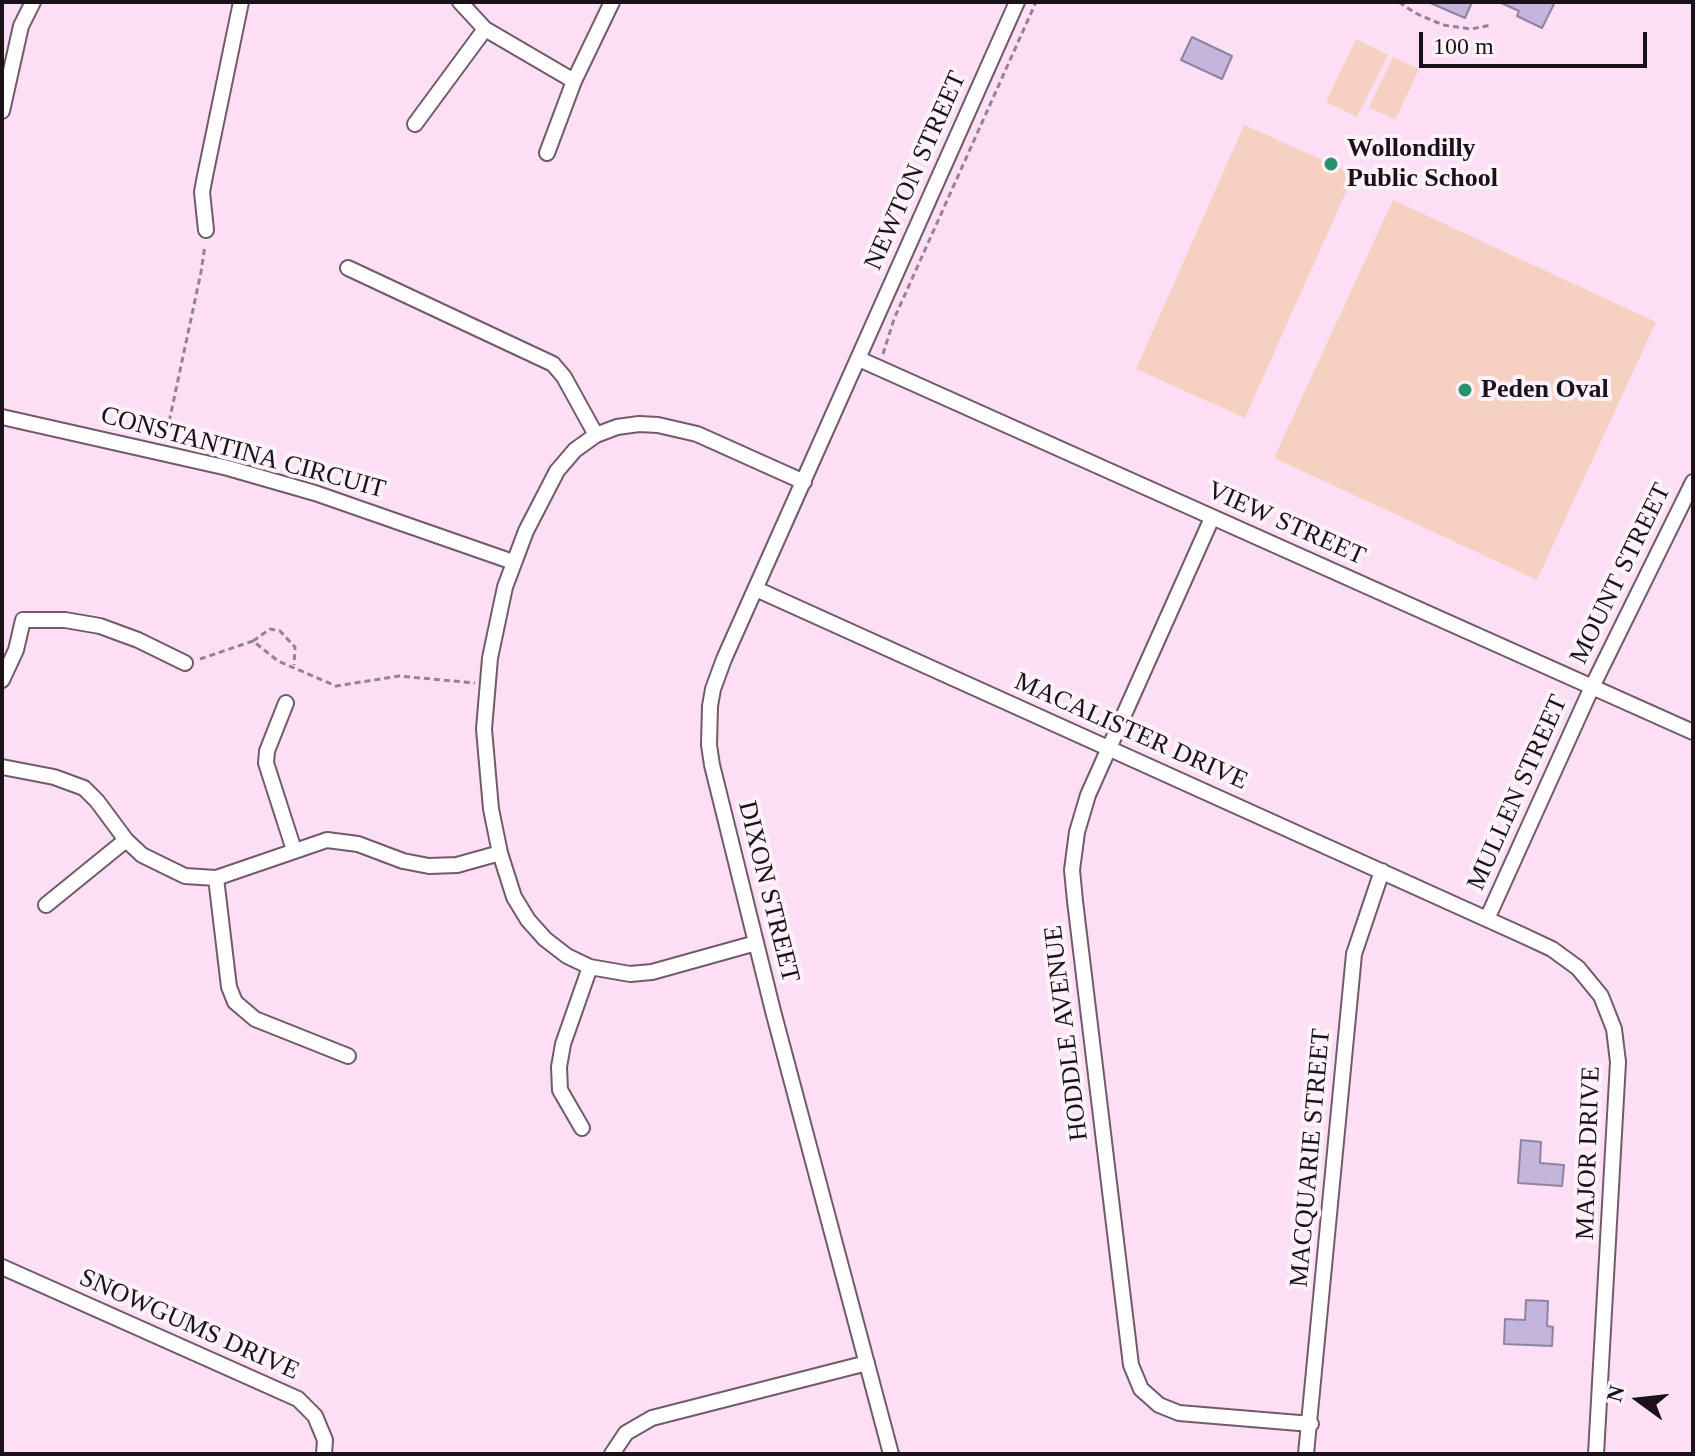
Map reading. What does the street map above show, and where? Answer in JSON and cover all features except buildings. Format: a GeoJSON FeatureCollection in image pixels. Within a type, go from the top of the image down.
{"type":"FeatureCollection","features":[{"type":"Feature","properties":{"kind":"street"},"geometry":{"type":"LineString","coordinates":[[2,111],[21,26],[33,2]]}},
{"type":"Feature","properties":{"kind":"street"},"geometry":{"type":"LineString","coordinates":[[206,230],[202,192],[241,2]]}},
{"type":"Feature","properties":{"kind":"street"},"geometry":{"type":"LineString","coordinates":[[460,2],[485,29],[574,81]]}},
{"type":"Feature","properties":{"kind":"street"},"geometry":{"type":"LineString","coordinates":[[547,153],[574,81],[612,2]]}},
{"type":"Feature","properties":{"kind":"street","name":"NEWTON STREET"},"geometry":{"type":"LineString","coordinates":[[859,359],[1017,2]]}},
{"type":"Feature","properties":{"kind":"street"},"geometry":{"type":"LineString","coordinates":[[415,124],[485,29]]}},
{"type":"Feature","properties":{"kind":"street"},"geometry":{"type":"LineString","coordinates":[[348,268],[553,364],[564,377],[596,435]]}},
{"type":"Feature","properties":{"kind":"street","name":"VIEW STREET"},"geometry":{"type":"LineString","coordinates":[[859,359],[1693,732]]}},
{"type":"Feature","properties":{"kind":"street","name":"DIXON STREET"},"geometry":{"type":"LineString","coordinates":[[859,359],[718,674],[708,726],[712,765],[756,943],[891,1454]]}},
{"type":"Feature","properties":{"kind":"street","name":"CONSTANTINA CIRCUIT"},"geometry":{"type":"LineString","coordinates":[[2,417],[162,452],[315,493],[513,562]]}},
{"type":"Feature","properties":{"kind":"street"},"geometry":{"type":"LineString","coordinates":[[756,943],[652,972],[630,974],[590,967],[556,948],[528,920],[514,897],[500,853],[486,767],[484,729],[487,684],[497,621],[513,562],[557,471],[575,450],[596,435],[617,427],[658,425],[697,434],[804,482]]}},
{"type":"Feature","properties":{"kind":"street","name":"MOUNT STREET"},"geometry":{"type":"LineString","coordinates":[[1592,687],[1689,498],[1693,482]]}},
{"type":"Feature","properties":{"kind":"street","name":"HODDLE AVENUE"},"geometry":{"type":"LineString","coordinates":[[1212,518],[1084,807],[1072,870],[1131,1365],[1141,1389],[1159,1405],[1179,1413],[1311,1424]]}},
{"type":"Feature","properties":{"kind":"street","name":"MACALISTER DRIVE"},"geometry":{"type":"LineString","coordinates":[[756,589],[1487,919]]}},
{"type":"Feature","properties":{"kind":"street"},"geometry":{"type":"LineString","coordinates":[[2,680],[16,650],[23,620],[65,620],[100,626],[185,663]]}},
{"type":"Feature","properties":{"kind":"street","name":"MULLEN STREET"},"geometry":{"type":"LineString","coordinates":[[1487,919],[1592,687]]}},
{"type":"Feature","properties":{"kind":"street"},"geometry":{"type":"LineString","coordinates":[[286,703],[271,739],[266,763],[294,850]]}},
{"type":"Feature","properties":{"kind":"street"},"geometry":{"type":"LineString","coordinates":[[2,767],[54,777],[84,788],[142,855],[185,876],[216,878],[327,840],[342,840],[403,861],[429,866],[457,865],[500,853]]}},
{"type":"Feature","properties":{"kind":"street"},"geometry":{"type":"LineString","coordinates":[[46,905],[126,840]]}},
{"type":"Feature","properties":{"kind":"street","name":"MACQUARIE STREET"},"geometry":{"type":"LineString","coordinates":[[1306,1454],[1354,954],[1382,871]]}},
{"type":"Feature","properties":{"kind":"street"},"geometry":{"type":"LineString","coordinates":[[216,878],[229,987],[235,1002],[255,1019],[348,1056]]}},
{"type":"Feature","properties":{"kind":"street","name":"MAJOR DRIVE"},"geometry":{"type":"LineString","coordinates":[[1487,919],[1552,949],[1578,968],[1601,996],[1614,1029],[1618,1099],[1596,1454]]}},
{"type":"Feature","properties":{"kind":"street"},"geometry":{"type":"LineString","coordinates":[[582,1128],[560,1090],[559,1067],[563,1044],[590,967]]}},
{"type":"Feature","properties":{"kind":"street","name":"SNOWGUMS DRIVE"},"geometry":{"type":"LineString","coordinates":[[2,1267],[298,1399],[315,1416],[325,1440],[324,1454]]}},
{"type":"Feature","properties":{"kind":"street"},"geometry":{"type":"LineString","coordinates":[[614,1450],[626,1433],[652,1418],[867,1363]]}},
{"type":"Feature","properties":{"kind":"path"},"geometry":{"type":"LineString","coordinates":[[878,368],[894,319],[1036,2]]}},
{"type":"Feature","properties":{"kind":"path"},"geometry":{"type":"LineString","coordinates":[[1399,2],[1443,25],[1471,29],[1491,25]]}},
{"type":"Feature","properties":{"kind":"path"},"geometry":{"type":"LineString","coordinates":[[162,452],[201,272],[206,230]]}},
{"type":"Feature","properties":{"kind":"path"},"geometry":{"type":"LineString","coordinates":[[185,663],[253,641],[270,629],[280,631],[295,647],[294,667]]}},
{"type":"Feature","properties":{"kind":"path"},"geometry":{"type":"LineString","coordinates":[[253,641],[278,661],[336,686],[399,676],[487,684]]}},
{"type":"Feature","properties":{"kind":"shaded area"},"geometry":{"type":"Polygon","coordinates":[[[1356,39],[1388,55],[1357,117],[1326,102],[1356,39]]]}},
{"type":"Feature","properties":{"kind":"shaded area"},"geometry":{"type":"Polygon","coordinates":[[[1393,57],[1419,69],[1395,120],[1369,107],[1393,57]]]}},
{"type":"Feature","properties":{"kind":"shaded area"},"geometry":{"type":"Polygon","coordinates":[[[1244,125],[1354,174],[1245,418],[1136,369],[1244,125]]]}},
{"type":"Feature","properties":{"kind":"shaded area","name":"Peden Oval"},"geometry":{"type":"Polygon","coordinates":[[[1393,200],[1656,322],[1537,580],[1274,458],[1393,200]]]}},
{"type":"Feature","properties":{"kind":"place","name":"Wollondilly Public School"},"geometry":{"type":"Point","coordinates":[1331,164]}},
{"type":"Feature","properties":{"kind":"place","name":"Peden Oval"},"geometry":{"type":"Point","coordinates":[1465,390]}}]}
